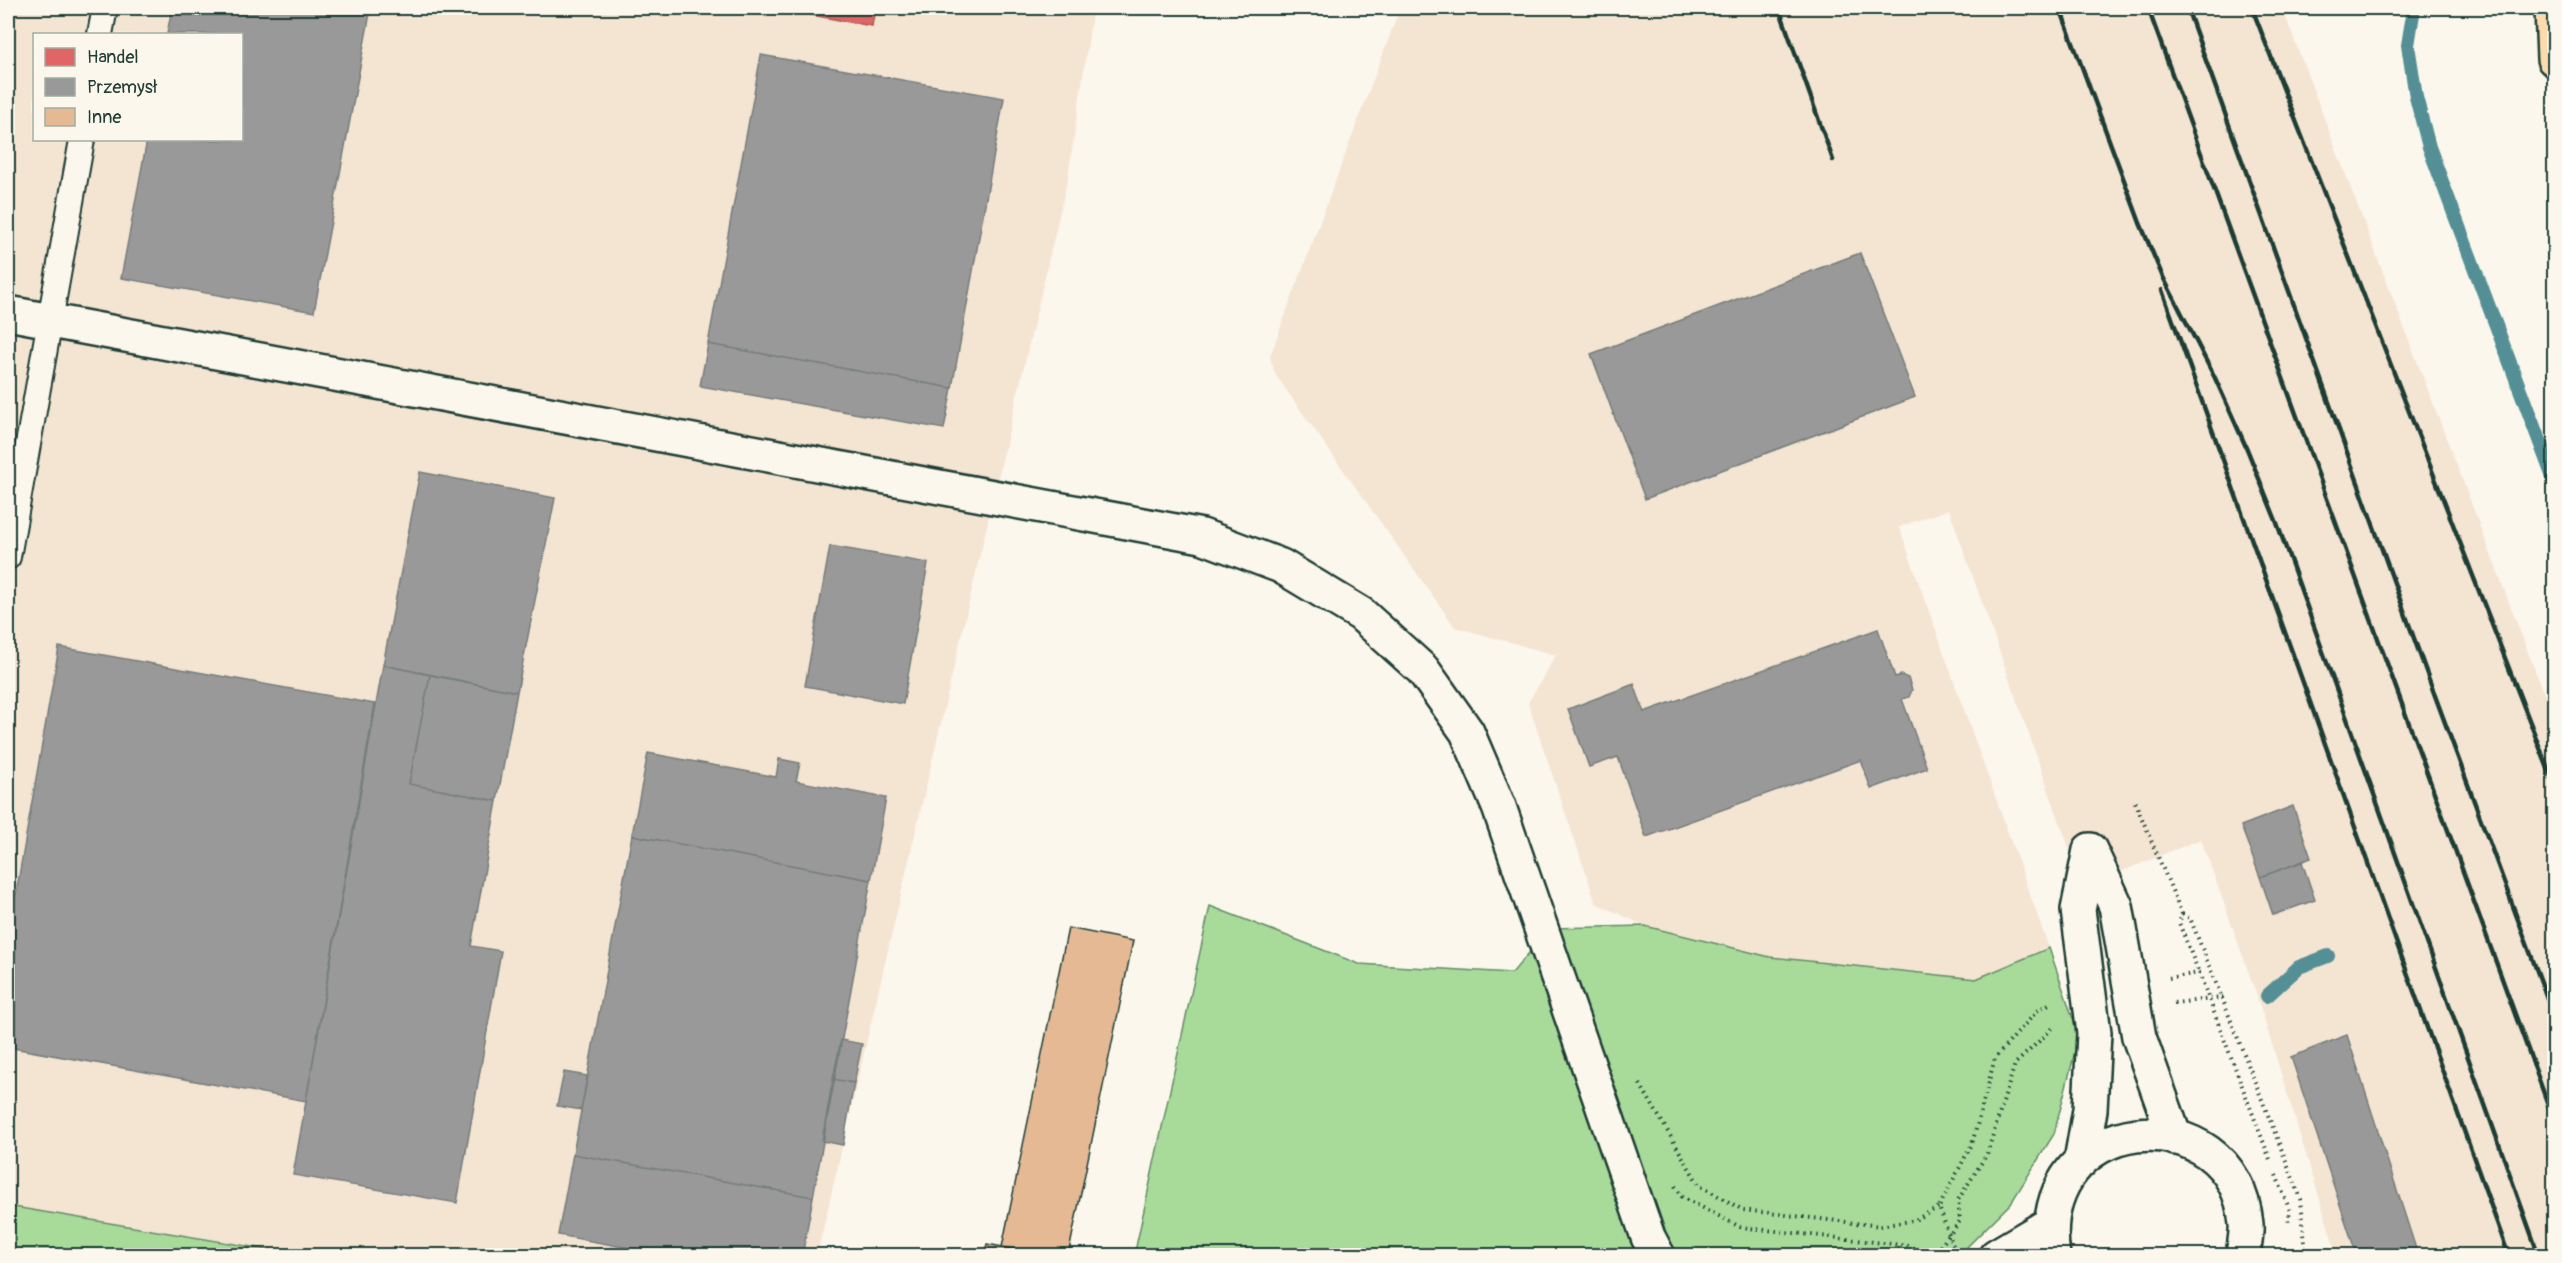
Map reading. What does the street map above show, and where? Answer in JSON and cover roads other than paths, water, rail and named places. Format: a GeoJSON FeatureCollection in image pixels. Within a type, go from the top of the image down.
{"type":"FeatureCollection","features":[{"type":"Feature","properties":{"kind":"main road"},"geometry":{"type":"LineString","coordinates":[[2552,8],[2554,59]]}},
{"type":"Feature","properties":{"kind":"street"},"geometry":{"type":"LineString","coordinates":[[8,313],[1202,536],[1281,566],[1361,614],[1423,670],[1467,732],[1499,807],[1648,1238],[1658,1256]]}},
{"type":"Feature","properties":{"kind":"street"},"geometry":{"type":"LineString","coordinates":[[2081,1161],[2090,1110],[2094,1033],[2078,910],[2090,850],[2116,906],[2139,1037],[2175,1138]]}},
{"type":"Feature","properties":{"kind":"street"},"geometry":{"type":"LineString","coordinates":[[2053,1256],[2050,1224],[2058,1193],[2074,1167],[2098,1146],[2127,1135],[2161,1133],[2193,1143],[2220,1163],[2239,1191],[2247,1224],[2244,1256]]}},
{"type":"Feature","properties":{"kind":"street"},"geometry":{"type":"LineString","coordinates":[[1996,1256],[2050,1224]]}},
{"type":"Feature","properties":{"kind":"lane"},"geometry":{"type":"LineString","coordinates":[[100,33],[105,8]]}},
{"type":"Feature","properties":{"kind":"lane"},"geometry":{"type":"LineString","coordinates":[[8,557],[48,320],[82,141]]}},
{"type":"Feature","properties":{"kind":"waterway"},"geometry":{"type":"LineString","coordinates":[[2414,8],[2408,45],[2416,97],[2429,147],[2554,480]]}},
{"type":"Feature","properties":{"kind":"waterway"},"geometry":{"type":"LineString","coordinates":[[2267,996],[2299,967],[2328,956]]}},
{"type":"Feature","properties":{"kind":"railway"},"geometry":{"type":"LineString","coordinates":[[1779,8],[1833,160]]}},
{"type":"Feature","properties":{"kind":"railway"},"geometry":{"type":"LineString","coordinates":[[2060,8],[2140,223],[2162,275],[2215,378],[2277,523],[2539,1256]]}},
{"type":"Feature","properties":{"kind":"railway"},"geometry":{"type":"LineString","coordinates":[[2148,8],[2554,1121]]}},
{"type":"Feature","properties":{"kind":"railway"},"geometry":{"type":"LineString","coordinates":[[2187,8],[2424,666],[2554,1017]]}},
{"type":"Feature","properties":{"kind":"railway"},"geometry":{"type":"LineString","coordinates":[[2252,8],[2554,784]]}},
{"type":"Feature","properties":{"kind":"railway"},"geometry":{"type":"LineString","coordinates":[[2162,290],[2509,1256]]}}]}
